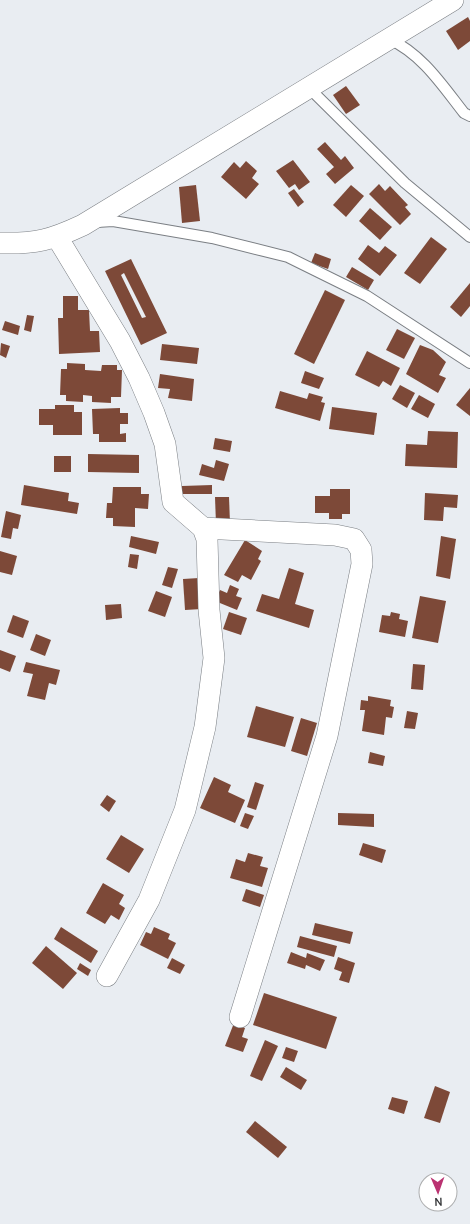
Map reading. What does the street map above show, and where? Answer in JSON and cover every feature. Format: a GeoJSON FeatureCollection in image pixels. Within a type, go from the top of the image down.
{"type":"FeatureCollection","features":[{"type":"Feature","properties":{"kind":"street"},"geometry":{"type":"LineString","coordinates":[[0,243],[26,244],[57,237],[83,225],[453,0]]}},
{"type":"Feature","properties":{"kind":"street"},"geometry":{"type":"LineString","coordinates":[[57,237],[120,341],[140,378],[165,444],[173,502],[203,528],[207,539],[209,610],[214,658],[205,727],[182,817],[149,900],[107,976]]}},
{"type":"Feature","properties":{"kind":"street"},"geometry":{"type":"LineString","coordinates":[[203,528],[335,535],[354,539],[361,550],[358,589],[327,736],[240,1017]]}},
{"type":"Feature","properties":{"kind":"lane"},"geometry":{"type":"LineString","coordinates":[[389,39],[405,46],[432,72],[464,113],[470,116]]}},
{"type":"Feature","properties":{"kind":"lane"},"geometry":{"type":"LineString","coordinates":[[308,87],[405,183],[470,237]]}},
{"type":"Feature","properties":{"kind":"lane"},"geometry":{"type":"LineString","coordinates":[[83,225],[99,221],[113,221],[212,238],[288,257],[367,296],[470,363]]}},
{"type":"Feature","properties":{"kind":"building"},"geometry":{"type":"Polygon","coordinates":[[[468,17],[470,21],[470,41],[458,50],[446,31],[468,17]]]}},
{"type":"Feature","properties":{"kind":"building"},"geometry":{"type":"Polygon","coordinates":[[[346,86],[360,105],[346,114],[333,95],[346,86]]]}},
{"type":"Feature","properties":{"kind":"building"},"geometry":{"type":"Polygon","coordinates":[[[325,142],[341,160],[345,156],[354,168],[335,184],[326,174],[334,167],[317,149],[325,142]]]}},
{"type":"Feature","properties":{"kind":"building"},"geometry":{"type":"Polygon","coordinates":[[[293,160],[310,182],[299,190],[295,184],[289,188],[276,171],[293,160]]]}},
{"type":"Feature","properties":{"kind":"building"},"geometry":{"type":"Polygon","coordinates":[[[246,161],[257,171],[252,178],[259,184],[246,199],[221,177],[234,162],[240,168],[246,161]]]}},
{"type":"Feature","properties":{"kind":"building"},"geometry":{"type":"Polygon","coordinates":[[[379,184],[385,191],[390,186],[408,205],[405,207],[411,214],[400,225],[369,194],[379,184]]]}},
{"type":"Feature","properties":{"kind":"building"},"geometry":{"type":"Polygon","coordinates":[[[196,185],[200,221],[182,223],[179,187],[196,185]]]}},
{"type":"Feature","properties":{"kind":"building"},"geometry":{"type":"Polygon","coordinates":[[[351,185],[364,196],[346,217],[333,205],[351,185]]]}},
{"type":"Feature","properties":{"kind":"building"},"geometry":{"type":"Polygon","coordinates":[[[294,189],[304,202],[298,207],[288,193],[294,189]]]}},
{"type":"Feature","properties":{"kind":"building"},"geometry":{"type":"Polygon","coordinates":[[[370,208],[392,227],[380,240],[359,221],[370,208]]]}},
{"type":"Feature","properties":{"kind":"building"},"geometry":{"type":"Polygon","coordinates":[[[431,237],[447,249],[420,284],[404,273],[431,237]]]}},
{"type":"Feature","properties":{"kind":"building"},"geometry":{"type":"Polygon","coordinates":[[[368,245],[379,253],[385,246],[397,255],[380,276],[358,259],[368,245]]]}},
{"type":"Feature","properties":{"kind":"building"},"geometry":{"type":"Polygon","coordinates":[[[315,253],[331,259],[328,269],[311,263],[315,253]]]}},
{"type":"Feature","properties":{"kind":"building"},"geometry":{"type":"Polygon","coordinates":[[[131,259],[167,333],[141,345],[105,271],[131,259]],[[124,273],[121,275],[142,318],[146,317],[124,273]]]}},
{"type":"Feature","properties":{"kind":"building"},"geometry":{"type":"Polygon","coordinates":[[[352,267],[374,280],[368,290],[346,277],[352,267]]]}},
{"type":"Feature","properties":{"kind":"building"},"geometry":{"type":"Polygon","coordinates":[[[470,283],[470,306],[461,317],[450,307],[470,283]]]}},
{"type":"Feature","properties":{"kind":"building"},"geometry":{"type":"Polygon","coordinates":[[[325,290],[345,300],[314,364],[294,354],[325,290]]]}},
{"type":"Feature","properties":{"kind":"building"},"geometry":{"type":"Polygon","coordinates":[[[63,296],[78,296],[78,310],[89,310],[90,331],[99,331],[100,352],[59,354],[58,318],[63,318],[63,296]]]}},
{"type":"Feature","properties":{"kind":"building"},"geometry":{"type":"Polygon","coordinates":[[[27,315],[34,316],[31,332],[24,330],[27,315]]]}},
{"type":"Feature","properties":{"kind":"building"},"geometry":{"type":"Polygon","coordinates":[[[5,321],[20,326],[18,335],[2,330],[5,321]]]}},
{"type":"Feature","properties":{"kind":"building"},"geometry":{"type":"Polygon","coordinates":[[[397,329],[415,338],[404,359],[386,350],[397,329]]]}},
{"type":"Feature","properties":{"kind":"building"},"geometry":{"type":"Polygon","coordinates":[[[1,343],[10,346],[6,358],[0,355],[1,343]]]}},
{"type":"Feature","properties":{"kind":"building"},"geometry":{"type":"Polygon","coordinates":[[[162,344],[199,348],[197,364],[160,360],[162,344]]]}},
{"type":"Feature","properties":{"kind":"building"},"geometry":{"type":"Polygon","coordinates":[[[420,345],[433,350],[446,362],[439,375],[446,378],[438,393],[406,374],[420,345]]]}},
{"type":"Feature","properties":{"kind":"building"},"geometry":{"type":"Polygon","coordinates":[[[367,351],[400,368],[391,386],[383,381],[379,387],[355,375],[367,351]]]}},
{"type":"Feature","properties":{"kind":"building"},"geometry":{"type":"Polygon","coordinates":[[[67,363],[85,364],[85,370],[101,371],[102,365],[117,365],[117,370],[122,370],[121,397],[111,397],[111,403],[92,402],[92,396],[83,395],[83,402],[66,401],[66,395],[60,395],[61,369],[67,369],[67,363]]]}},
{"type":"Feature","properties":{"kind":"building"},"geometry":{"type":"Polygon","coordinates":[[[305,371],[324,378],[319,389],[301,383],[305,371]]]}},
{"type":"Feature","properties":{"kind":"building"},"geometry":{"type":"Polygon","coordinates":[[[160,374],[194,379],[192,401],[168,398],[170,389],[158,388],[160,374]]]}},
{"type":"Feature","properties":{"kind":"building"},"geometry":{"type":"Polygon","coordinates":[[[400,385],[415,393],[407,408],[392,399],[400,385]]]}},
{"type":"Feature","properties":{"kind":"building"},"geometry":{"type":"Polygon","coordinates":[[[470,388],[470,416],[456,405],[470,388]]]}},
{"type":"Feature","properties":{"kind":"building"},"geometry":{"type":"Polygon","coordinates":[[[280,391],[307,399],[309,393],[323,397],[321,402],[325,403],[320,421],[275,408],[280,391]]]}},
{"type":"Feature","properties":{"kind":"building"},"geometry":{"type":"Polygon","coordinates":[[[419,395],[435,404],[428,418],[411,409],[419,395]]]}},
{"type":"Feature","properties":{"kind":"building"},"geometry":{"type":"Polygon","coordinates":[[[55,405],[74,405],[74,412],[82,412],[82,435],[53,435],[53,425],[39,425],[39,409],[55,409],[55,405]]]}},
{"type":"Feature","properties":{"kind":"building"},"geometry":{"type":"Polygon","coordinates":[[[332,407],[377,413],[374,435],[329,429],[332,407]]]}},
{"type":"Feature","properties":{"kind":"building"},"geometry":{"type":"Polygon","coordinates":[[[120,408],[120,413],[128,413],[128,424],[120,424],[120,434],[126,433],[126,442],[99,442],[99,434],[93,434],[92,409],[120,408]]]}},
{"type":"Feature","properties":{"kind":"building"},"geometry":{"type":"Polygon","coordinates":[[[428,431],[458,432],[457,468],[405,466],[406,444],[427,445],[428,431]]]}},
{"type":"Feature","properties":{"kind":"building"},"geometry":{"type":"Polygon","coordinates":[[[215,438],[232,441],[230,452],[213,449],[215,438]]]}},
{"type":"Feature","properties":{"kind":"building"},"geometry":{"type":"Polygon","coordinates":[[[88,454],[139,455],[139,473],[88,472],[88,454]]]}},
{"type":"Feature","properties":{"kind":"building"},"geometry":{"type":"Polygon","coordinates":[[[54,456],[71,456],[71,472],[54,472],[54,456]]]}},
{"type":"Feature","properties":{"kind":"building"},"geometry":{"type":"Polygon","coordinates":[[[216,460],[229,464],[224,481],[199,475],[202,464],[214,468],[216,460]]]}},
{"type":"Feature","properties":{"kind":"building"},"geometry":{"type":"Polygon","coordinates":[[[24,485],[69,493],[68,501],[79,503],[77,514],[21,505],[24,485]]]}},
{"type":"Feature","properties":{"kind":"building"},"geometry":{"type":"Polygon","coordinates":[[[212,485],[212,494],[182,494],[182,486],[212,485]]]}},
{"type":"Feature","properties":{"kind":"building"},"geometry":{"type":"Polygon","coordinates":[[[113,487],[141,487],[141,494],[149,494],[148,509],[135,508],[135,527],[113,526],[113,518],[106,518],[107,503],[112,503],[113,487]]]}},
{"type":"Feature","properties":{"kind":"building"},"geometry":{"type":"Polygon","coordinates":[[[330,489],[350,489],[350,514],[342,514],[342,519],[329,519],[329,513],[315,513],[315,496],[330,496],[330,489]]]}},
{"type":"Feature","properties":{"kind":"building"},"geometry":{"type":"Polygon","coordinates":[[[425,493],[458,495],[457,508],[444,507],[443,521],[424,520],[425,493]]]}},
{"type":"Feature","properties":{"kind":"building"},"geometry":{"type":"Polygon","coordinates":[[[215,497],[229,497],[230,523],[216,524],[215,497]]]}},
{"type":"Feature","properties":{"kind":"building"},"geometry":{"type":"Polygon","coordinates":[[[6,511],[21,515],[18,529],[13,528],[11,539],[1,537],[6,511]]]}},
{"type":"Feature","properties":{"kind":"building"},"geometry":{"type":"Polygon","coordinates":[[[131,536],[159,542],[156,554],[129,547],[131,536]]]}},
{"type":"Feature","properties":{"kind":"building"},"geometry":{"type":"Polygon","coordinates":[[[441,536],[456,539],[450,579],[436,576],[441,536]]]}},
{"type":"Feature","properties":{"kind":"building"},"geometry":{"type":"Polygon","coordinates":[[[245,540],[262,551],[258,559],[261,561],[251,580],[242,575],[238,582],[224,575],[245,540]]]}},
{"type":"Feature","properties":{"kind":"building"},"geometry":{"type":"Polygon","coordinates":[[[0,551],[17,556],[12,575],[0,572],[0,551]]]}},
{"type":"Feature","properties":{"kind":"building"},"geometry":{"type":"Polygon","coordinates":[[[130,554],[139,555],[137,569],[128,567],[130,554]]]}},
{"type":"Feature","properties":{"kind":"building"},"geometry":{"type":"Polygon","coordinates":[[[168,567],[178,569],[172,588],[162,585],[168,567]]]}},
{"type":"Feature","properties":{"kind":"building"},"geometry":{"type":"Polygon","coordinates":[[[289,568],[304,573],[295,604],[314,610],[309,628],[256,611],[262,594],[279,599],[289,568]]]}},
{"type":"Feature","properties":{"kind":"building"},"geometry":{"type":"Polygon","coordinates":[[[199,578],[202,609],[185,610],[183,579],[199,578]]]}},
{"type":"Feature","properties":{"kind":"building"},"geometry":{"type":"Polygon","coordinates":[[[230,585],[239,589],[236,596],[242,598],[237,610],[215,601],[220,590],[227,593],[230,585]]]}},
{"type":"Feature","properties":{"kind":"building"},"geometry":{"type":"Polygon","coordinates":[[[156,591],[172,597],[165,617],[148,611],[156,591]]]}},
{"type":"Feature","properties":{"kind":"building"},"geometry":{"type":"Polygon","coordinates":[[[420,596],[446,601],[438,643],[412,638],[420,596]]]}},
{"type":"Feature","properties":{"kind":"building"},"geometry":{"type":"Polygon","coordinates":[[[121,604],[122,618],[106,620],[105,605],[121,604]]]}},
{"type":"Feature","properties":{"kind":"building"},"geometry":{"type":"Polygon","coordinates":[[[229,612],[247,618],[241,635],[223,629],[229,612]]]}},
{"type":"Feature","properties":{"kind":"building"},"geometry":{"type":"Polygon","coordinates":[[[391,612],[400,614],[399,619],[408,621],[405,637],[379,632],[382,615],[390,616],[391,612]]]}},
{"type":"Feature","properties":{"kind":"building"},"geometry":{"type":"Polygon","coordinates":[[[13,615],[29,621],[23,638],[7,632],[13,615]]]}},
{"type":"Feature","properties":{"kind":"building"},"geometry":{"type":"Polygon","coordinates":[[[36,634],[51,640],[45,656],[30,650],[36,634]]]}},
{"type":"Feature","properties":{"kind":"building"},"geometry":{"type":"Polygon","coordinates":[[[0,650],[16,656],[10,672],[0,668],[0,650]]]}},
{"type":"Feature","properties":{"kind":"building"},"geometry":{"type":"Polygon","coordinates":[[[26,662],[60,670],[56,685],[49,683],[45,700],[27,696],[33,674],[23,672],[26,662]]]}},
{"type":"Feature","properties":{"kind":"building"},"geometry":{"type":"Polygon","coordinates":[[[413,664],[425,665],[423,690],[411,689],[413,664]]]}},
{"type":"Feature","properties":{"kind":"building"},"geometry":{"type":"Polygon","coordinates":[[[368,696],[391,700],[390,706],[394,707],[392,718],[386,717],[384,735],[362,731],[365,710],[360,710],[361,700],[368,701],[368,696]]]}},
{"type":"Feature","properties":{"kind":"building"},"geometry":{"type":"Polygon","coordinates":[[[256,706],[294,717],[285,747],[247,737],[256,706]]]}},
{"type":"Feature","properties":{"kind":"building"},"geometry":{"type":"Polygon","coordinates":[[[407,711],[418,713],[415,729],[404,728],[407,711]]]}},
{"type":"Feature","properties":{"kind":"building"},"geometry":{"type":"Polygon","coordinates":[[[301,718],[317,723],[307,756],[291,751],[301,718]]]}},
{"type":"Feature","properties":{"kind":"building"},"geometry":{"type":"Polygon","coordinates":[[[370,752],[385,756],[383,766],[368,763],[370,752]]]}},
{"type":"Feature","properties":{"kind":"building"},"geometry":{"type":"Polygon","coordinates":[[[214,777],[231,785],[228,792],[245,800],[235,823],[200,808],[214,777]]]}},
{"type":"Feature","properties":{"kind":"building"},"geometry":{"type":"Polygon","coordinates":[[[255,782],[264,785],[256,810],[247,807],[255,782]]]}},
{"type":"Feature","properties":{"kind":"building"},"geometry":{"type":"Polygon","coordinates":[[[107,795],[116,801],[109,812],[100,805],[107,795]]]}},
{"type":"Feature","properties":{"kind":"building"},"geometry":{"type":"Polygon","coordinates":[[[245,813],[254,816],[248,829],[240,826],[245,813]]]}},
{"type":"Feature","properties":{"kind":"building"},"geometry":{"type":"Polygon","coordinates":[[[338,813],[374,814],[374,827],[338,825],[338,813]]]}},
{"type":"Feature","properties":{"kind":"building"},"geometry":{"type":"Polygon","coordinates":[[[121,835],[144,849],[129,873],[106,859],[121,835]]]}},
{"type":"Feature","properties":{"kind":"building"},"geometry":{"type":"Polygon","coordinates":[[[363,843],[386,850],[382,863],[359,855],[363,843]]]}},
{"type":"Feature","properties":{"kind":"building"},"geometry":{"type":"Polygon","coordinates":[[[248,853],[263,857],[260,866],[268,868],[262,887],[230,878],[236,859],[245,862],[248,853]]]}},
{"type":"Feature","properties":{"kind":"building"},"geometry":{"type":"Polygon","coordinates":[[[103,883],[124,895],[119,904],[125,908],[119,920],[111,915],[105,924],[86,913],[103,883]]]}},
{"type":"Feature","properties":{"kind":"building"},"geometry":{"type":"Polygon","coordinates":[[[246,889],[264,895],[260,907],[242,901],[246,889]]]}},
{"type":"Feature","properties":{"kind":"building"},"geometry":{"type":"Polygon","coordinates":[[[315,923],[353,932],[350,944],[312,935],[315,923]]]}},
{"type":"Feature","properties":{"kind":"building"},"geometry":{"type":"Polygon","coordinates":[[[61,927],[98,951],[91,963],[54,939],[61,927]]]}},
{"type":"Feature","properties":{"kind":"building"},"geometry":{"type":"Polygon","coordinates":[[[154,927],[170,934],[168,939],[176,943],[168,959],[140,945],[146,932],[151,934],[154,927]]]}},
{"type":"Feature","properties":{"kind":"building"},"geometry":{"type":"Polygon","coordinates":[[[300,936],[337,946],[334,957],[297,947],[300,936]]]}},
{"type":"Feature","properties":{"kind":"building"},"geometry":{"type":"Polygon","coordinates":[[[46,946],[77,973],[63,989],[32,963],[46,946]]]}},
{"type":"Feature","properties":{"kind":"building"},"geometry":{"type":"Polygon","coordinates":[[[291,952],[306,958],[307,953],[325,960],[320,971],[306,965],[305,969],[287,963],[291,952]]]}},
{"type":"Feature","properties":{"kind":"building"},"geometry":{"type":"Polygon","coordinates":[[[338,957],[355,963],[349,983],[339,980],[342,972],[334,969],[338,957]]]}},
{"type":"Feature","properties":{"kind":"building"},"geometry":{"type":"Polygon","coordinates":[[[172,958],[185,965],[180,974],[167,968],[172,958]]]}},
{"type":"Feature","properties":{"kind":"building"},"geometry":{"type":"Polygon","coordinates":[[[80,963],[91,970],[88,976],[77,969],[80,963]]]}},
{"type":"Feature","properties":{"kind":"building"},"geometry":{"type":"Polygon","coordinates":[[[264,993],[337,1017],[326,1049],[253,1025],[264,993]]]}},
{"type":"Feature","properties":{"kind":"building"},"geometry":{"type":"Polygon","coordinates":[[[234,1023],[245,1028],[242,1037],[248,1039],[243,1052],[225,1046],[234,1023]]]}},
{"type":"Feature","properties":{"kind":"building"},"geometry":{"type":"Polygon","coordinates":[[[265,1040],[278,1046],[262,1081],[250,1076],[265,1040]]]}},
{"type":"Feature","properties":{"kind":"building"},"geometry":{"type":"Polygon","coordinates":[[[286,1047],[298,1051],[294,1062],[282,1058],[286,1047]]]}},
{"type":"Feature","properties":{"kind":"building"},"geometry":{"type":"Polygon","coordinates":[[[286,1067],[307,1080],[301,1090],[280,1077],[286,1067]]]}},
{"type":"Feature","properties":{"kind":"building"},"geometry":{"type":"Polygon","coordinates":[[[435,1086],[450,1092],[440,1123],[424,1118],[435,1086]]]}},
{"type":"Feature","properties":{"kind":"building"},"geometry":{"type":"Polygon","coordinates":[[[392,1097],[408,1101],[404,1114],[388,1109],[392,1097]]]}},
{"type":"Feature","properties":{"kind":"building"},"geometry":{"type":"Polygon","coordinates":[[[255,1121],[287,1147],[278,1158],[246,1132],[255,1121]]]}}]}
